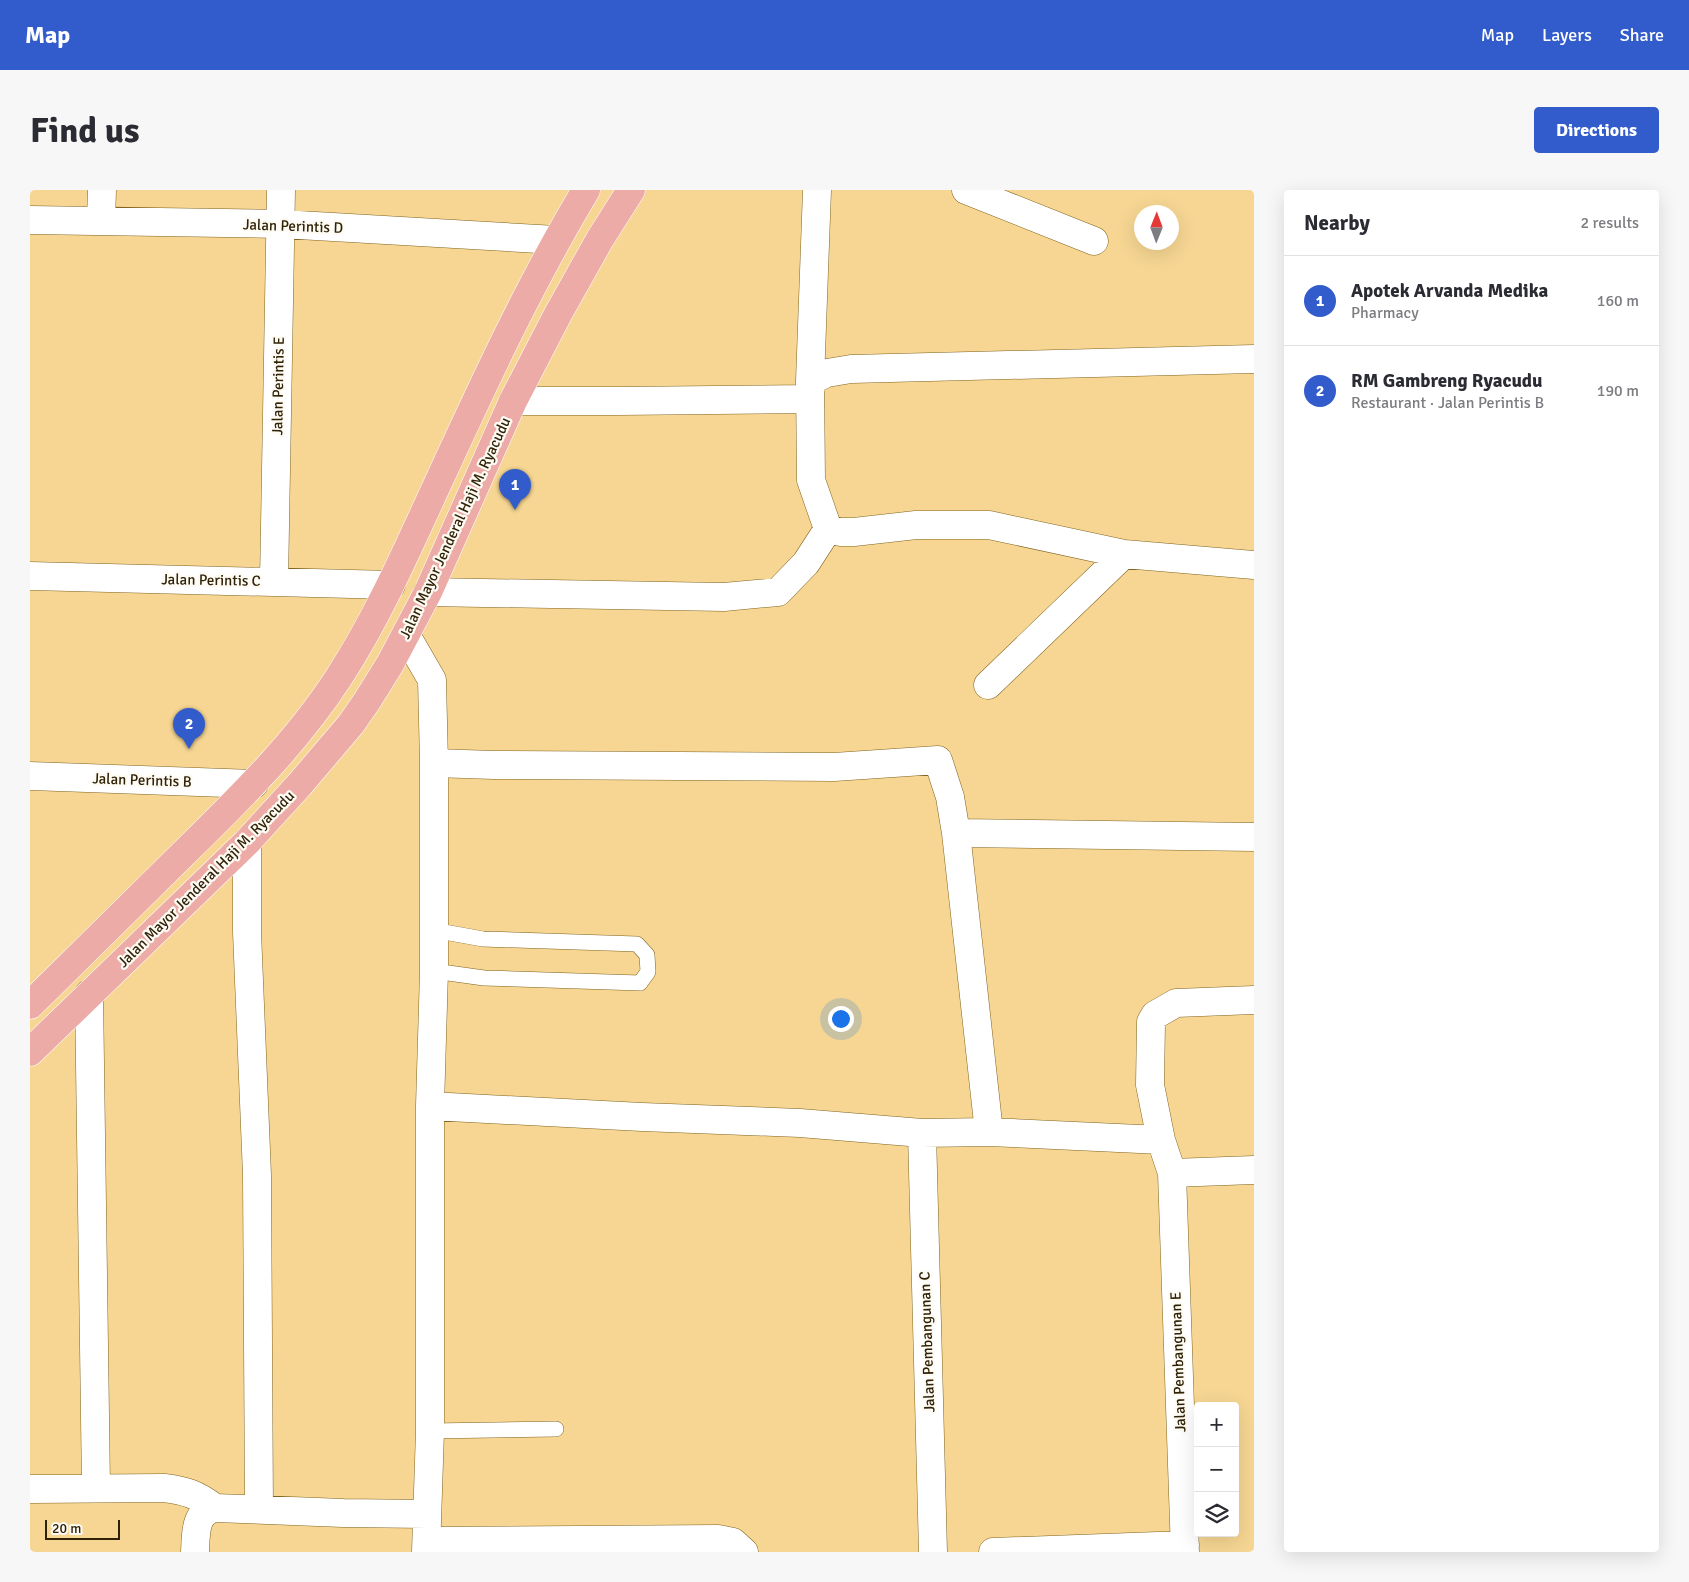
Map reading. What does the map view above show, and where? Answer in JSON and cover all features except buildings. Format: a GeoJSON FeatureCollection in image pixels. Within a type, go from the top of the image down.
{"type":"FeatureCollection","features":[{"type":"Feature","properties":{"kind":"main road"},"geometry":{"type":"LineString","coordinates":[[30,1005],[254,784],[305,725],[322,702],[360,643],[391,585],[482,388],[556,240],[586,190]]}},
{"type":"Feature","properties":{"kind":"main road","name":"Jalan Mayor Jenderal Haji M. Ryacudu"},"geometry":{"type":"LineString","coordinates":[[30,1052],[247,842],[300,784],[367,701],[406,635],[428,592],[513,401],[591,255],[630,190]]}},
{"type":"Feature","properties":{"kind":"street"},"geometry":{"type":"LineString","coordinates":[[101,221],[102,190]]}},
{"type":"Feature","properties":{"kind":"street","name":"Jalan Perintis E"},"geometry":{"type":"LineString","coordinates":[[274,582],[281,190]]}},
{"type":"Feature","properties":{"kind":"street"},"geometry":{"type":"LineString","coordinates":[[817,190],[810,390],[811,480],[828,529]]}},
{"type":"Feature","properties":{"kind":"street"},"geometry":{"type":"LineString","coordinates":[[966,190],[1094,241]]}},
{"type":"Feature","properties":{"kind":"street","name":"Jalan Perintis D"},"geometry":{"type":"LineString","coordinates":[[30,220],[281,224],[556,240]]}},
{"type":"Feature","properties":{"kind":"street"},"geometry":{"type":"LineString","coordinates":[[513,401],[618,401],[810,390],[827,373],[851,369],[1254,359]]}},
{"type":"Feature","properties":{"kind":"street"},"geometry":{"type":"LineString","coordinates":[[828,529],[840,532],[854,532],[916,525],[990,525],[1124,554],[1254,565]]}},
{"type":"Feature","properties":{"kind":"street"},"geometry":{"type":"LineString","coordinates":[[428,592],[724,597],[778,592],[806,562],[828,529]]}},
{"type":"Feature","properties":{"kind":"street"},"geometry":{"type":"LineString","coordinates":[[988,685],[1124,554]]}},
{"type":"Feature","properties":{"kind":"street","name":"Jalan Perintis C"},"geometry":{"type":"LineString","coordinates":[[30,576],[391,585]]}},
{"type":"Feature","properties":{"kind":"street"},"geometry":{"type":"LineString","coordinates":[[406,635],[432,680],[434,763],[434,971],[430,1106],[430,1431],[427,1546],[718,1539],[733,1542],[744,1552]]}},
{"type":"Feature","properties":{"kind":"street"},"geometry":{"type":"LineString","coordinates":[[434,763],[834,767],[938,760],[950,797],[956,833],[989,1132]]}},
{"type":"Feature","properties":{"kind":"street","name":"Jalan Perintis B"},"geometry":{"type":"LineString","coordinates":[[30,776],[254,784]]}},
{"type":"Feature","properties":{"kind":"street"},"geometry":{"type":"LineString","coordinates":[[956,833],[1254,837]]}},
{"type":"Feature","properties":{"kind":"street"},"geometry":{"type":"LineString","coordinates":[[247,842],[248,932],[257,1176],[258,1509]]}},
{"type":"Feature","properties":{"kind":"street"},"geometry":{"type":"LineString","coordinates":[[89,994],[96,1487]]}},
{"type":"Feature","properties":{"kind":"street","name":"Jalan Pembangunan E"},"geometry":{"type":"LineString","coordinates":[[1185,1548],[1172,1173],[1161,1140],[1150,1085],[1151,1022],[1155,1015],[1176,1003],[1254,1000]]}},
{"type":"Feature","properties":{"kind":"street"},"geometry":{"type":"LineString","coordinates":[[430,1106],[800,1123],[922,1133],[989,1132],[1161,1140]]}},
{"type":"Feature","properties":{"kind":"street","name":"Jalan Pembangunan C"},"geometry":{"type":"LineString","coordinates":[[922,1133],[933,1552]]}},
{"type":"Feature","properties":{"kind":"street"},"geometry":{"type":"LineString","coordinates":[[1172,1173],[1254,1170]]}},
{"type":"Feature","properties":{"kind":"street"},"geometry":{"type":"LineString","coordinates":[[30,1489],[96,1487],[164,1488],[184,1491],[198,1496],[215,1508]]}},
{"type":"Feature","properties":{"kind":"street"},"geometry":{"type":"LineString","coordinates":[[195,1552],[199,1519],[202,1513],[208,1509],[427,1514]]}},
{"type":"Feature","properties":{"kind":"street"},"geometry":{"type":"LineString","coordinates":[[993,1552],[1185,1548]]}},
{"type":"Feature","properties":{"kind":"lane"},"geometry":{"type":"LineString","coordinates":[[433,930],[483,939],[637,944],[647,955],[648,972],[640,983],[484,978],[434,971]]}},
{"type":"Feature","properties":{"kind":"lane"},"geometry":{"type":"LineString","coordinates":[[430,1431],[556,1429]]}},
{"type":"Feature","properties":{"kind":"place","name":"Apotek Arvanda Medika"},"geometry":{"type":"Point","coordinates":[515,510]}},
{"type":"Feature","properties":{"kind":"place","name":"RM Gambreng Ryacudu"},"geometry":{"type":"Point","coordinates":[189,749]}}]}
